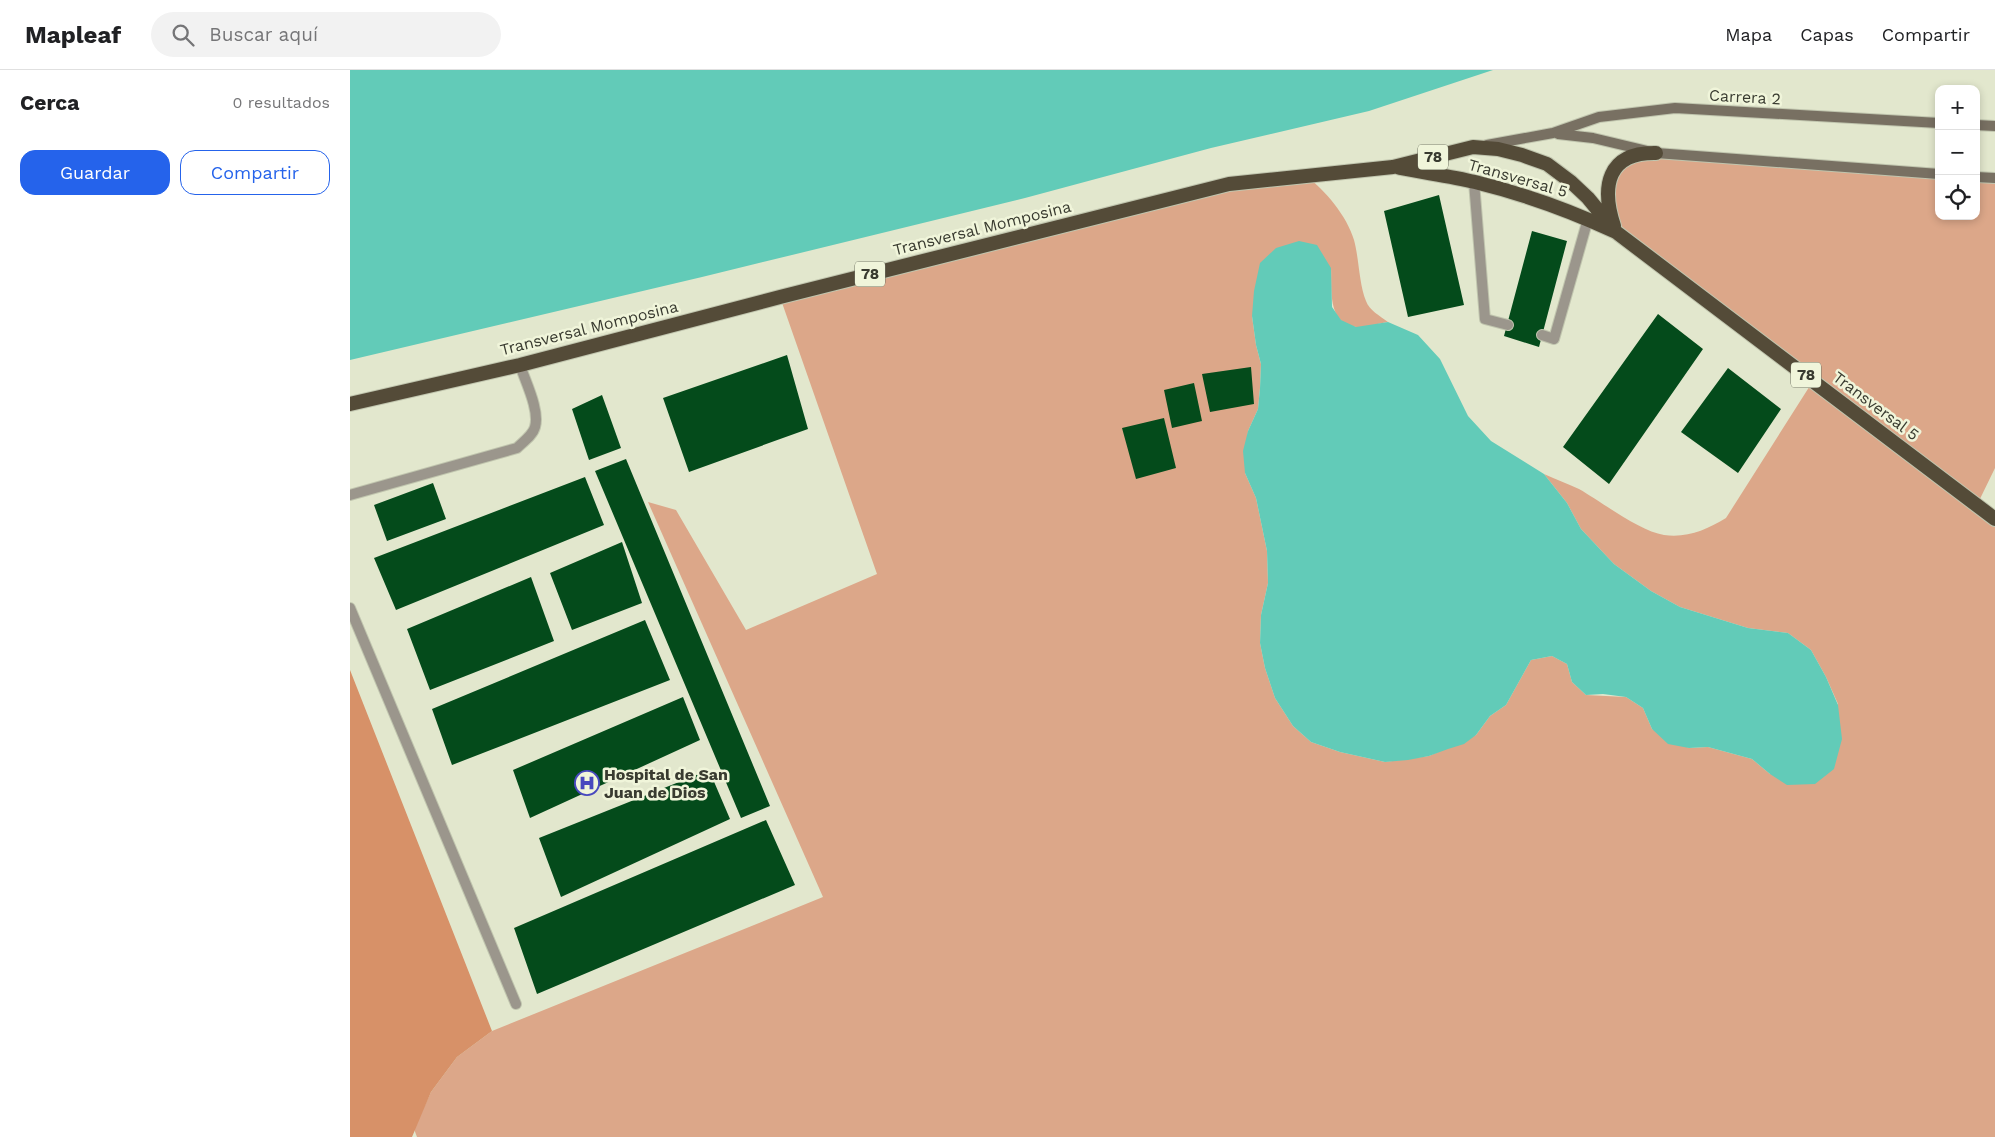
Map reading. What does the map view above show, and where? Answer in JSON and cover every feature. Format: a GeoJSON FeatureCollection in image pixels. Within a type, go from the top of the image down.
{"type":"FeatureCollection","features":[{"type":"Feature","properties":{"kind":"highway","name":"Transversal 5"},"geometry":{"type":"LineString","coordinates":[[1394,167],[1473,147],[1498,149],[1522,155],[1547,164],[1571,182],[1588,198],[1616,232]]}},
{"type":"Feature","properties":{"kind":"highway"},"geometry":{"type":"LineString","coordinates":[[1616,232],[1610,214],[1608,188],[1610,176],[1626,158],[1636,154],[1656,153]]}},
{"type":"Feature","properties":{"kind":"highway","name":"Transversal 5"},"geometry":{"type":"LineString","coordinates":[[1394,167],[1474,182],[1542,201],[1616,232],[1995,519]]}},
{"type":"Feature","properties":{"kind":"highway","name":"Transversal Momposina"},"geometry":{"type":"LineString","coordinates":[[350,404],[520,365],[780,296],[1229,184],[1394,167]]}},
{"type":"Feature","properties":{"kind":"main road","name":"Carrera 2"},"geometry":{"type":"LineString","coordinates":[[1473,147],[1553,133],[1599,117],[1675,108],[1935,123]]}},
{"type":"Feature","properties":{"kind":"main road"},"geometry":{"type":"LineString","coordinates":[[1980,125],[1995,126]]}},
{"type":"Feature","properties":{"kind":"main road","name":"Carrera 2"},"geometry":{"type":"LineString","coordinates":[[1553,133],[1593,138],[1656,153],[1935,174]]}},
{"type":"Feature","properties":{"kind":"main road"},"geometry":{"type":"LineString","coordinates":[[1980,177],[1995,178]]}},
{"type":"Feature","properties":{"kind":"lane"},"geometry":{"type":"LineString","coordinates":[[1474,182],[1485,318],[1508,325]]}},
{"type":"Feature","properties":{"kind":"lane"},"geometry":{"type":"LineString","coordinates":[[1542,335],[1554,339],[1588,219]]}},
{"type":"Feature","properties":{"kind":"lane"},"geometry":{"type":"LineString","coordinates":[[350,495],[517,448],[527,439],[535,427],[535,410],[520,365]]}},
{"type":"Feature","properties":{"kind":"lane"},"geometry":{"type":"LineString","coordinates":[[350,608],[516,1004]]}},
{"type":"Feature","properties":{"kind":"shaded area"},"geometry":{"type":"Polygon","coordinates":[[[1635,154],[1935,174],[1935,220],[1980,220],[1980,177],[1995,178],[1995,468],[1977,505],[1995,519],[1995,1137],[417,1137],[414,1129],[431,1092],[457,1057],[492,1031],[823,897],[648,502],[676,510],[746,630],[877,574],[780,297],[1229,184],[1306,176],[1328,196],[1341,213],[1354,240],[1362,287],[1367,304],[1388,322],[1356,327],[1340,319],[1333,304],[1331,268],[1252,316],[1261,364],[1260,388],[1258,409],[1248,431],[1245,473],[1256,498],[1267,551],[1268,583],[1261,615],[1260,643],[1265,668],[1275,698],[1293,726],[1311,742],[1340,752],[1385,762],[1429,756],[1476,735],[1490,716],[1506,705],[1531,660],[1552,656],[1567,664],[1572,682],[1586,695],[1626,697],[1643,708],[1652,729],[1689,748],[1708,747],[1752,759],[1770,774],[1838,704],[1811,650],[1788,633],[1748,628],[1680,607],[1651,591],[1614,564],[1581,529],[1567,503],[1544,474],[1579,489],[1643,528],[1673,536],[1696,532],[1726,518],[1813,381],[1616,232],[1608,188],[1635,154]]]}},
{"type":"Feature","properties":{"kind":"shaded area"},"geometry":{"type":"Polygon","coordinates":[[[350,670],[492,1031],[457,1057],[431,1092],[412,1137],[350,1137],[350,670]]]}},
{"type":"Feature","properties":{"kind":"water"},"geometry":{"type":"Polygon","coordinates":[[[350,70],[1493,70],[1369,111],[1211,148],[1025,198],[702,277],[350,360],[350,70]]]}},
{"type":"Feature","properties":{"kind":"water"},"geometry":{"type":"Polygon","coordinates":[[[1299,241],[1317,245],[1331,268],[1332,307],[1341,320],[1356,327],[1388,322],[1418,335],[1440,359],[1468,416],[1491,441],[1544,474],[1567,503],[1581,529],[1614,564],[1651,591],[1680,607],[1748,628],[1788,633],[1811,650],[1826,677],[1838,705],[1842,739],[1834,769],[1815,784],[1787,785],[1752,759],[1708,747],[1689,748],[1668,744],[1652,729],[1643,708],[1626,697],[1603,694],[1586,695],[1572,682],[1567,664],[1552,656],[1531,660],[1506,705],[1490,716],[1476,735],[1464,744],[1429,756],[1385,762],[1340,752],[1311,742],[1293,726],[1275,698],[1265,668],[1260,643],[1261,615],[1268,583],[1267,551],[1256,498],[1245,473],[1243,451],[1248,431],[1258,409],[1260,388],[1261,364],[1252,316],[1254,291],[1260,263],[1276,248],[1299,241]]]}},
{"type":"Feature","properties":{"kind":"building"},"geometry":{"type":"Polygon","coordinates":[[[1439,195],[1464,305],[1408,317],[1384,211],[1439,195]]]}},
{"type":"Feature","properties":{"kind":"building"},"geometry":{"type":"Polygon","coordinates":[[[1532,231],[1567,241],[1539,347],[1504,336],[1532,231]]]}},
{"type":"Feature","properties":{"kind":"building"},"geometry":{"type":"Polygon","coordinates":[[[1658,314],[1703,349],[1609,484],[1563,447],[1658,314]]]}},
{"type":"Feature","properties":{"kind":"building"},"geometry":{"type":"Polygon","coordinates":[[[787,355],[808,429],[689,472],[663,398],[787,355]]]}},
{"type":"Feature","properties":{"kind":"building"},"geometry":{"type":"Polygon","coordinates":[[[1251,367],[1254,404],[1210,412],[1202,374],[1251,367]]]}},
{"type":"Feature","properties":{"kind":"building"},"geometry":{"type":"Polygon","coordinates":[[[1728,368],[1781,409],[1738,473],[1681,432],[1728,368]]]}},
{"type":"Feature","properties":{"kind":"building"},"geometry":{"type":"Polygon","coordinates":[[[1194,383],[1202,421],[1172,428],[1164,390],[1194,383]]]}},
{"type":"Feature","properties":{"kind":"building"},"geometry":{"type":"Polygon","coordinates":[[[602,395],[621,448],[589,460],[572,409],[602,395]]]}},
{"type":"Feature","properties":{"kind":"building"},"geometry":{"type":"Polygon","coordinates":[[[1164,418],[1176,468],[1136,479],[1122,428],[1164,418]]]}},
{"type":"Feature","properties":{"kind":"building"},"geometry":{"type":"Polygon","coordinates":[[[626,459],[770,806],[741,818],[595,471],[626,459]]]}},
{"type":"Feature","properties":{"kind":"building"},"geometry":{"type":"Polygon","coordinates":[[[585,477],[604,525],[396,610],[374,558],[585,477]]]}},
{"type":"Feature","properties":{"kind":"building"},"geometry":{"type":"Polygon","coordinates":[[[433,483],[446,519],[387,541],[374,505],[433,483]]]}},
{"type":"Feature","properties":{"kind":"building"},"geometry":{"type":"Polygon","coordinates":[[[622,542],[642,603],[572,630],[550,573],[622,542]]]}},
{"type":"Feature","properties":{"kind":"building"},"geometry":{"type":"Polygon","coordinates":[[[531,577],[554,641],[430,690],[407,629],[531,577]]]}},
{"type":"Feature","properties":{"kind":"building"},"geometry":{"type":"Polygon","coordinates":[[[645,620],[670,680],[452,765],[432,709],[645,620]]]}},
{"type":"Feature","properties":{"kind":"building"},"geometry":{"type":"Polygon","coordinates":[[[683,697],[700,740],[530,818],[513,770],[683,697]]]}},
{"type":"Feature","properties":{"kind":"building"},"geometry":{"type":"Polygon","coordinates":[[[709,770],[730,819],[561,897],[539,838],[709,770]]]}},
{"type":"Feature","properties":{"kind":"building"},"geometry":{"type":"Polygon","coordinates":[[[766,820],[795,885],[537,994],[514,928],[766,820]]]}},
{"type":"Feature","properties":{"kind":"place","name":"Hospital de San Juan de Dios"},"geometry":{"type":"Point","coordinates":[587,783]}}]}
